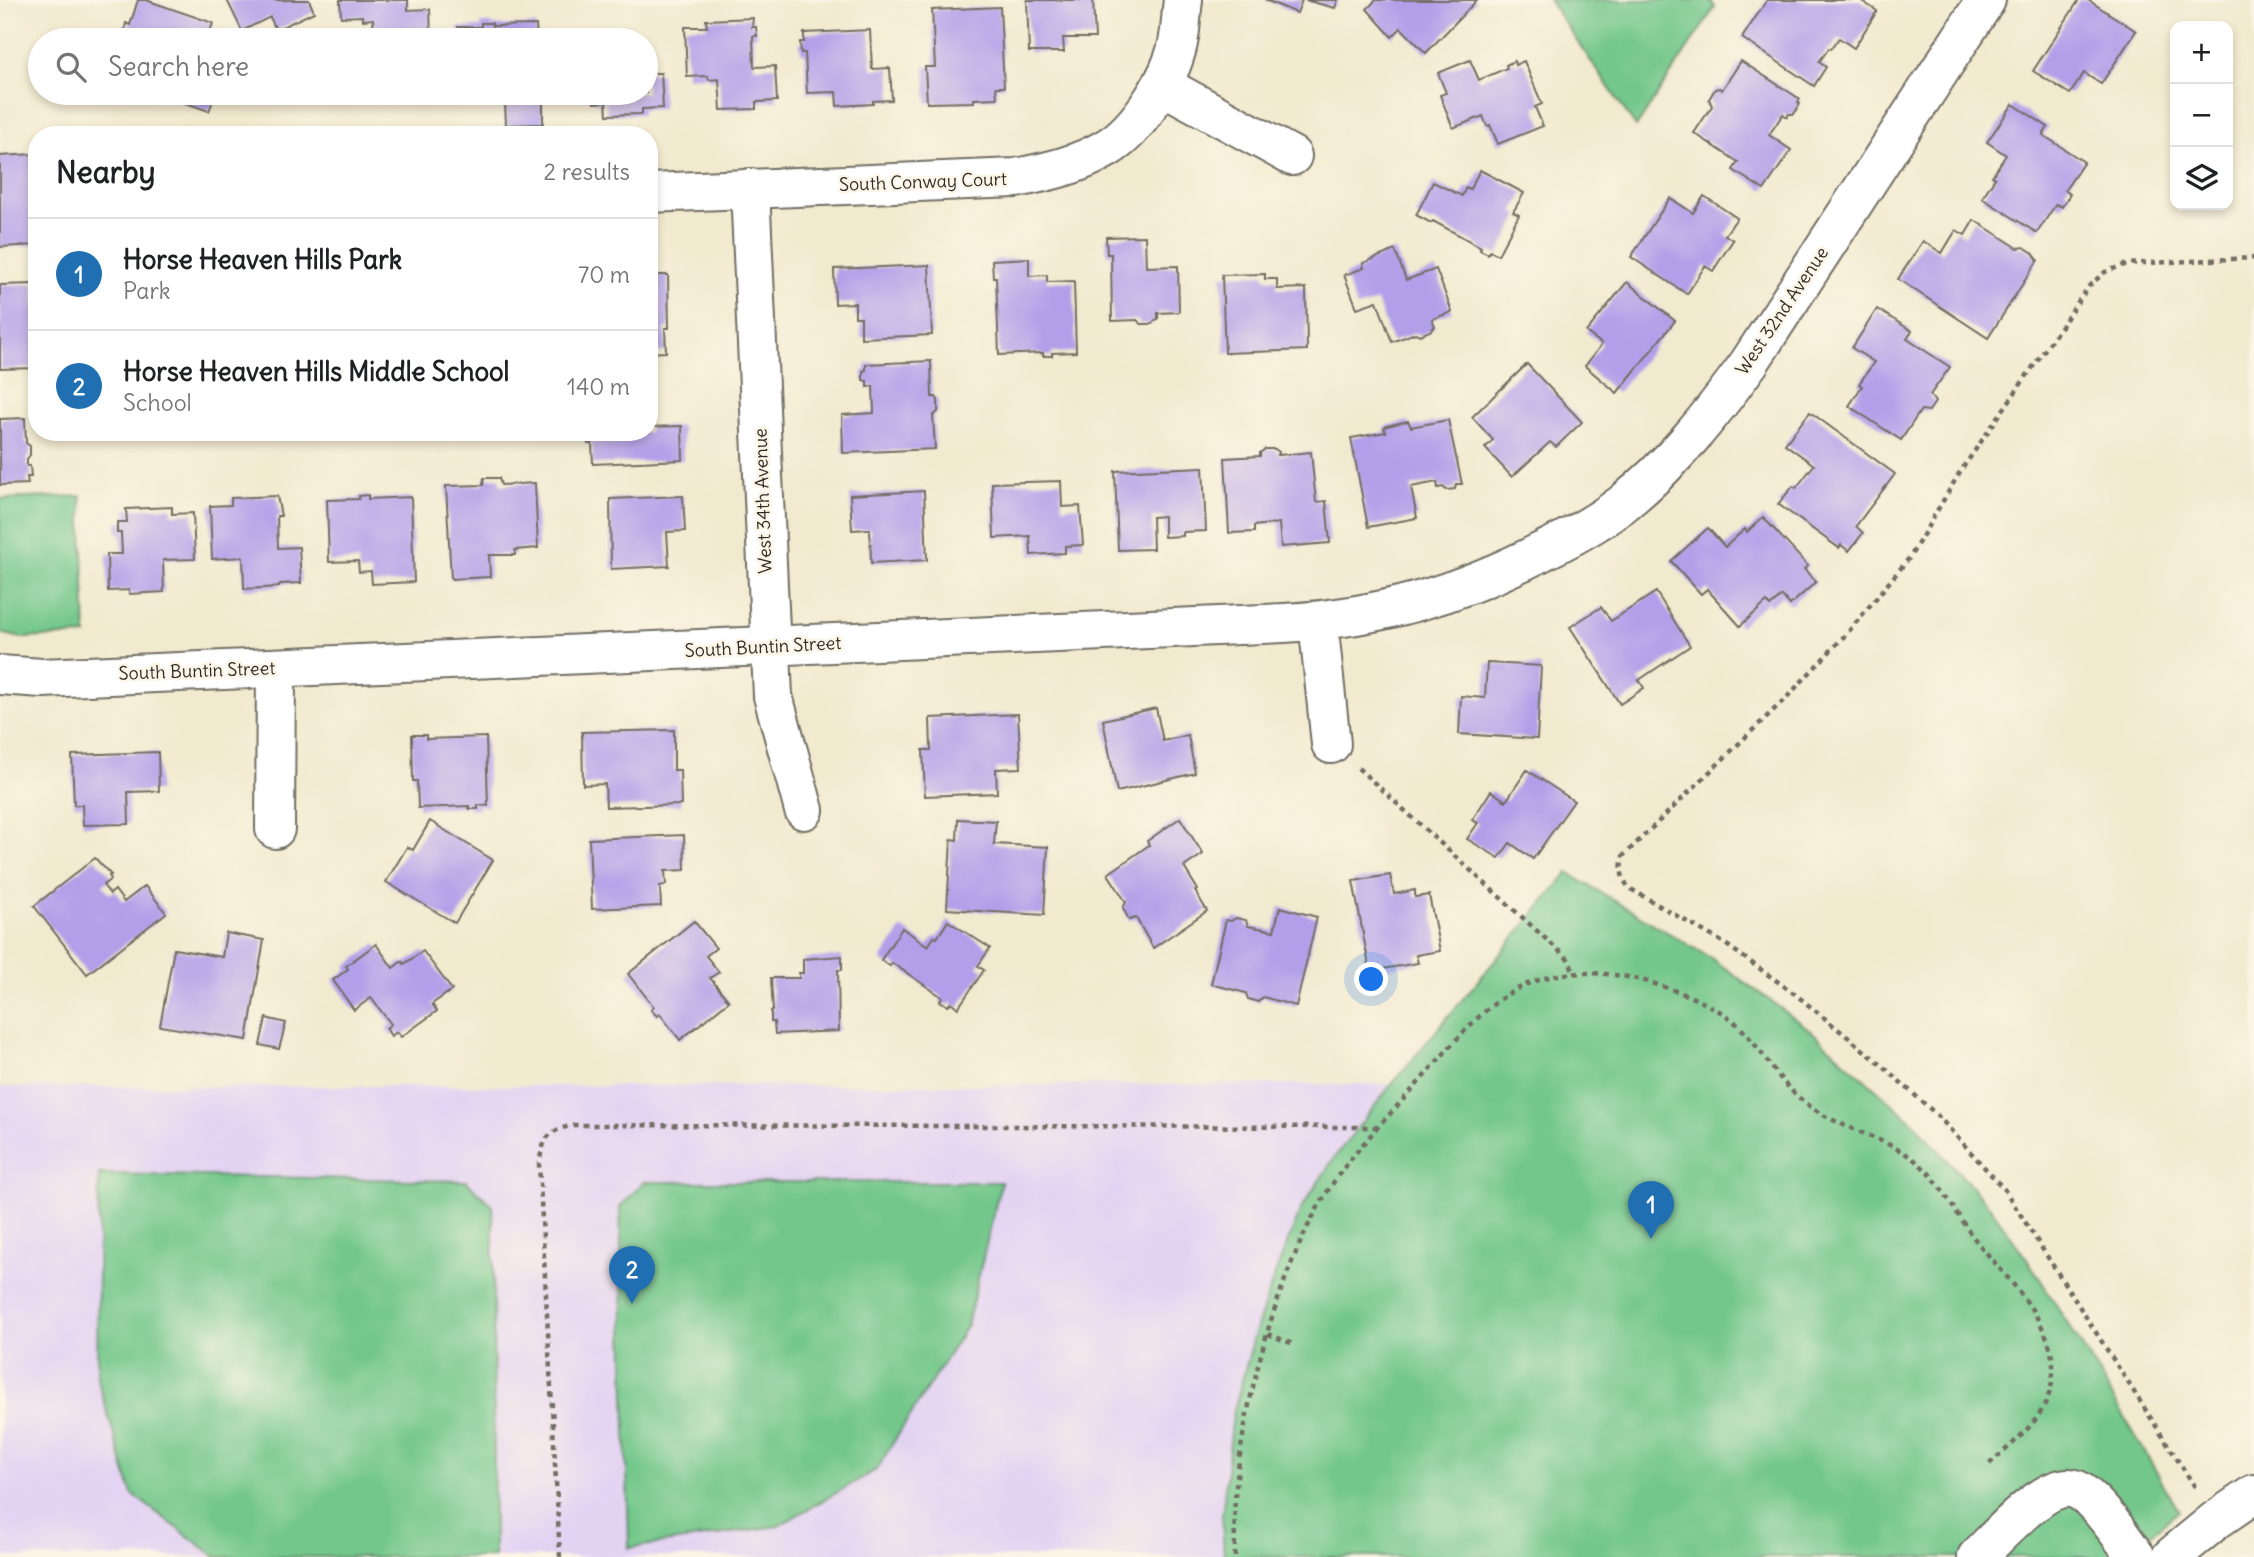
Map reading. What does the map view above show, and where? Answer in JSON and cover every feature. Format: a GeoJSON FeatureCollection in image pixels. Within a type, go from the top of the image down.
{"type":"FeatureCollection","features":[{"type":"Feature","properties":{"kind":"street","name":"South Conway Court"},"geometry":{"type":"LineString","coordinates":[[658,193],[1016,178],[1059,170],[1109,148],[1138,120],[1162,85],[1178,44],[1183,0]]}},
{"type":"Feature","properties":{"kind":"street","name":"West 32nd Avenue"},"geometry":{"type":"LineString","coordinates":[[1518,564],[1569,538],[1620,505],[1665,465],[1709,418],[1749,363],[1986,0]]}},
{"type":"Feature","properties":{"kind":"street"},"geometry":{"type":"LineString","coordinates":[[1162,85],[1292,156]]}},
{"type":"Feature","properties":{"kind":"street","name":"West 34th Avenue"},"geometry":{"type":"LineString","coordinates":[[750,188],[773,696],[804,810]]}},
{"type":"Feature","properties":{"kind":"street","name":"South Buntin Street"},"geometry":{"type":"LineString","coordinates":[[0,675],[42,678],[1318,621],[1398,607],[1448,594],[1518,564]]}},
{"type":"Feature","properties":{"kind":"street"},"geometry":{"type":"LineString","coordinates":[[1318,621],[1331,744]]}},
{"type":"Feature","properties":{"kind":"street"},"geometry":{"type":"LineString","coordinates":[[275,829],[276,668]]}},
{"type":"Feature","properties":{"kind":"street"},"geometry":{"type":"LineString","coordinates":[[1977,1557],[2043,1496],[2058,1489],[2074,1489],[2086,1496],[2136,1557]]}},
{"type":"Feature","properties":{"kind":"street"},"geometry":{"type":"LineString","coordinates":[[2171,1557],[2216,1520],[2254,1494]]}},
{"type":"Feature","properties":{"kind":"path"},"geometry":{"type":"LineString","coordinates":[[2216,1520],[2004,1189],[1937,1115],[1877,1061],[1795,994],[1724,943],[1629,888],[1621,878],[1620,870],[1623,856],[1788,696],[1849,631],[1910,557],[1960,472],[2089,286],[2105,272],[2127,264],[2254,258]]}},
{"type":"Feature","properties":{"kind":"path"},"geometry":{"type":"LineString","coordinates":[[1331,744],[1568,959],[1575,974]]}},
{"type":"Feature","properties":{"kind":"path"},"geometry":{"type":"LineString","coordinates":[[1236,1557],[1235,1500],[1246,1415],[1268,1334],[1300,1243],[1328,1192],[1377,1127],[1487,1007],[1533,981],[1575,974],[1620,975],[1688,995],[1716,1008],[1738,1025],[1773,1072],[1806,1104],[1829,1119],[1890,1145],[1930,1173],[1965,1227],[2022,1292],[2049,1339],[2053,1361],[2051,1385],[2041,1411],[2028,1429],[1987,1466]]}},
{"type":"Feature","properties":{"kind":"path"},"geometry":{"type":"LineString","coordinates":[[560,1557],[539,1164],[543,1142],[555,1129],[574,1125],[1377,1127]]}},
{"type":"Feature","properties":{"kind":"path"},"geometry":{"type":"LineString","coordinates":[[1268,1334],[1293,1344]]}},
{"type":"Feature","properties":{"kind":"shaded area"},"geometry":{"type":"Polygon","coordinates":[[[1392,1084],[1334,1158],[1222,1516],[1224,1557],[0,1557],[0,1087],[1392,1084]]]}},
{"type":"Feature","properties":{"kind":"green space"},"geometry":{"type":"Polygon","coordinates":[[[1549,0],[1710,0],[1715,7],[1636,127],[1549,0]]]}},
{"type":"Feature","properties":{"kind":"green space"},"geometry":{"type":"Polygon","coordinates":[[[81,496],[86,635],[22,638],[0,633],[0,499],[81,496]]]}},
{"type":"Feature","properties":{"kind":"green space"},"geometry":{"type":"Polygon","coordinates":[[[1568,873],[1714,960],[1809,1029],[1914,1123],[1991,1208],[2035,1271],[2100,1375],[2179,1511],[2121,1557],[1224,1557],[1222,1516],[1233,1414],[1255,1333],[1302,1207],[1334,1158],[1392,1084],[1568,873]]]}},
{"type":"Feature","properties":{"kind":"green space"},"geometry":{"type":"Polygon","coordinates":[[[99,1174],[466,1181],[493,1206],[494,1557],[216,1557],[132,1494],[97,1378],[99,1174]]]}},
{"type":"Feature","properties":{"kind":"green space"},"geometry":{"type":"Polygon","coordinates":[[[644,1182],[1001,1182],[967,1325],[876,1470],[778,1526],[629,1548],[620,1207],[644,1182]]]}},
{"type":"Feature","properties":{"kind":"building"},"geometry":{"type":"Polygon","coordinates":[[[138,0],[146,0],[213,23],[211,28],[125,28],[126,23],[130,25],[138,0]]]}},
{"type":"Feature","properties":{"kind":"building"},"geometry":{"type":"Polygon","coordinates":[[[227,0],[309,0],[314,12],[280,28],[275,28],[270,17],[248,28],[241,28],[227,0]]]}},
{"type":"Feature","properties":{"kind":"building"},"geometry":{"type":"Polygon","coordinates":[[[340,0],[408,0],[408,10],[430,9],[431,28],[373,28],[373,19],[363,20],[362,16],[341,17],[340,0]]]}},
{"type":"Feature","properties":{"kind":"building"},"geometry":{"type":"Polygon","coordinates":[[[1027,0],[1093,0],[1095,38],[1063,38],[1064,52],[1029,52],[1027,0]]]}},
{"type":"Feature","properties":{"kind":"building"},"geometry":{"type":"Polygon","coordinates":[[[1265,0],[1302,0],[1297,13],[1265,0]]]}},
{"type":"Feature","properties":{"kind":"building"},"geometry":{"type":"Polygon","coordinates":[[[1305,0],[1338,0],[1335,8],[1305,0]]]}},
{"type":"Feature","properties":{"kind":"building"},"geometry":{"type":"Polygon","coordinates":[[[1376,0],[1477,0],[1426,53],[1401,28],[1392,37],[1367,9],[1376,0]]]}},
{"type":"Feature","properties":{"kind":"building"},"geometry":{"type":"Polygon","coordinates":[[[1767,0],[1860,0],[1877,11],[1854,48],[1839,38],[1831,49],[1829,48],[1819,62],[1826,67],[1814,86],[1742,38],[1767,0]]]}},
{"type":"Feature","properties":{"kind":"building"},"geometry":{"type":"Polygon","coordinates":[[[2079,0],[2088,0],[2136,31],[2101,84],[2084,73],[2070,94],[2033,71],[2079,0]]]}},
{"type":"Feature","properties":{"kind":"building"},"geometry":{"type":"Polygon","coordinates":[[[1000,7],[1004,87],[996,87],[997,98],[974,99],[974,102],[927,103],[925,67],[935,67],[932,10],[1000,7]]]}},
{"type":"Feature","properties":{"kind":"building"},"geometry":{"type":"Polygon","coordinates":[[[753,18],[752,27],[756,27],[757,36],[753,36],[754,67],[775,66],[777,101],[756,102],[756,109],[721,110],[719,79],[709,80],[708,76],[687,77],[685,27],[707,27],[706,20],[753,18]]]}},
{"type":"Feature","properties":{"kind":"building"},"geometry":{"type":"Polygon","coordinates":[[[481,23],[492,23],[492,26],[536,25],[536,28],[458,28],[481,27],[481,23]]]}},
{"type":"Feature","properties":{"kind":"building"},"geometry":{"type":"Polygon","coordinates":[[[870,30],[872,69],[890,68],[892,100],[837,106],[836,92],[807,93],[805,53],[801,53],[800,42],[804,42],[804,33],[870,30]]]}},
{"type":"Feature","properties":{"kind":"building"},"geometry":{"type":"Polygon","coordinates":[[[1470,60],[1479,80],[1507,68],[1506,65],[1514,61],[1515,65],[1524,61],[1542,104],[1535,107],[1543,126],[1498,144],[1483,116],[1453,128],[1440,95],[1446,93],[1438,73],[1470,60]]]}},
{"type":"Feature","properties":{"kind":"building"},"geometry":{"type":"Polygon","coordinates":[[[1741,61],[1800,99],[1794,114],[1787,117],[1783,114],[1769,135],[1791,150],[1764,190],[1733,170],[1738,162],[1694,133],[1712,106],[1709,99],[1715,89],[1722,90],[1741,61]]]}},
{"type":"Feature","properties":{"kind":"building"},"geometry":{"type":"Polygon","coordinates":[[[658,73],[661,73],[663,108],[642,109],[642,114],[607,115],[606,105],[658,105],[658,73]]]}},
{"type":"Feature","properties":{"kind":"building"},"geometry":{"type":"Polygon","coordinates":[[[2013,104],[2048,127],[2043,135],[2084,162],[2065,190],[2070,194],[2062,207],[2056,204],[2037,233],[1982,198],[2006,155],[1987,142],[2013,104]]]}},
{"type":"Feature","properties":{"kind":"building"},"geometry":{"type":"Polygon","coordinates":[[[191,105],[211,105],[209,111],[191,105]]]}},
{"type":"Feature","properties":{"kind":"building"},"geometry":{"type":"Polygon","coordinates":[[[505,105],[543,105],[543,124],[506,125],[505,105]]]}},
{"type":"Feature","properties":{"kind":"building"},"geometry":{"type":"Polygon","coordinates":[[[28,154],[28,245],[0,247],[0,156],[28,154]]]}},
{"type":"Feature","properties":{"kind":"building"},"geometry":{"type":"Polygon","coordinates":[[[1480,170],[1524,193],[1513,212],[1519,215],[1498,255],[1490,251],[1488,254],[1480,250],[1481,247],[1433,221],[1431,223],[1416,215],[1433,182],[1462,196],[1466,187],[1470,189],[1480,170]]]}},
{"type":"Feature","properties":{"kind":"building"},"geometry":{"type":"Polygon","coordinates":[[[1704,196],[1737,218],[1725,235],[1733,240],[1713,271],[1705,266],[1687,294],[1631,257],[1670,198],[1693,213],[1704,196]]]}},
{"type":"Feature","properties":{"kind":"building"},"geometry":{"type":"Polygon","coordinates":[[[1974,220],[2018,248],[2024,247],[2038,260],[1988,338],[1898,279],[1923,241],[1942,253],[1956,230],[1965,235],[1974,220]]]}},
{"type":"Feature","properties":{"kind":"building"},"geometry":{"type":"Polygon","coordinates":[[[1145,236],[1146,267],[1178,266],[1179,312],[1158,313],[1158,319],[1152,324],[1141,324],[1137,320],[1112,321],[1111,254],[1107,254],[1106,237],[1145,236]]]}},
{"type":"Feature","properties":{"kind":"building"},"geometry":{"type":"Polygon","coordinates":[[[1395,250],[1406,280],[1436,269],[1452,312],[1432,319],[1435,326],[1430,331],[1420,335],[1415,333],[1392,342],[1377,301],[1357,308],[1344,275],[1364,268],[1363,263],[1395,250]]]}},
{"type":"Feature","properties":{"kind":"building"},"geometry":{"type":"Polygon","coordinates":[[[1029,258],[1029,276],[1047,275],[1047,282],[1074,281],[1076,352],[1052,353],[1052,356],[1043,356],[1043,353],[999,355],[996,277],[993,277],[992,260],[1029,258]]]}},
{"type":"Feature","properties":{"kind":"building"},"geometry":{"type":"Polygon","coordinates":[[[929,265],[932,335],[861,338],[861,317],[855,317],[855,303],[835,304],[834,269],[929,265]]]}},
{"type":"Feature","properties":{"kind":"building"},"geometry":{"type":"Polygon","coordinates":[[[1265,274],[1265,279],[1277,279],[1277,289],[1306,288],[1307,350],[1225,353],[1222,275],[1265,274]]]}},
{"type":"Feature","properties":{"kind":"building"},"geometry":{"type":"Polygon","coordinates":[[[658,275],[668,275],[669,328],[665,328],[666,352],[658,352],[658,275]]]}},
{"type":"Feature","properties":{"kind":"building"},"geometry":{"type":"Polygon","coordinates":[[[1627,282],[1675,321],[1617,393],[1585,366],[1602,344],[1586,332],[1627,282]]]}},
{"type":"Feature","properties":{"kind":"building"},"geometry":{"type":"Polygon","coordinates":[[[28,284],[28,368],[0,369],[0,285],[28,284]]]}},
{"type":"Feature","properties":{"kind":"building"},"geometry":{"type":"Polygon","coordinates":[[[1877,309],[1912,331],[1907,339],[1950,367],[1930,395],[1935,402],[1929,411],[1921,410],[1901,440],[1849,406],[1862,386],[1859,384],[1874,362],[1852,348],[1877,309]]]}},
{"type":"Feature","properties":{"kind":"building"},"geometry":{"type":"Polygon","coordinates":[[[931,361],[932,397],[938,400],[938,412],[933,416],[935,449],[843,453],[842,415],[874,413],[873,386],[867,387],[867,381],[863,380],[866,364],[931,361]]]}},
{"type":"Feature","properties":{"kind":"building"},"geometry":{"type":"Polygon","coordinates":[[[1527,364],[1582,422],[1556,447],[1550,442],[1512,477],[1485,448],[1493,440],[1472,417],[1527,364]]]}},
{"type":"Feature","properties":{"kind":"building"},"geometry":{"type":"Polygon","coordinates":[[[1810,412],[1895,474],[1856,526],[1863,533],[1849,551],[1841,545],[1839,548],[1778,504],[1793,486],[1796,488],[1814,465],[1785,444],[1810,412]]]}},
{"type":"Feature","properties":{"kind":"building"},"geometry":{"type":"Polygon","coordinates":[[[25,418],[26,443],[30,446],[27,466],[30,466],[31,477],[27,477],[28,484],[0,485],[0,419],[25,418]]]}},
{"type":"Feature","properties":{"kind":"building"},"geometry":{"type":"Polygon","coordinates":[[[1448,420],[1462,484],[1456,484],[1455,489],[1446,490],[1443,487],[1438,488],[1437,482],[1411,487],[1417,518],[1368,527],[1351,438],[1386,432],[1384,428],[1387,426],[1408,421],[1411,427],[1448,420]]]}},
{"type":"Feature","properties":{"kind":"building"},"geometry":{"type":"Polygon","coordinates":[[[682,426],[683,460],[593,464],[592,443],[588,444],[588,441],[658,441],[658,427],[682,426]]]}},
{"type":"Feature","properties":{"kind":"building"},"geometry":{"type":"Polygon","coordinates":[[[1265,449],[1275,449],[1279,452],[1278,455],[1311,452],[1316,502],[1326,501],[1330,543],[1281,547],[1279,523],[1254,526],[1254,532],[1229,533],[1225,458],[1260,456],[1265,449]]]}},
{"type":"Feature","properties":{"kind":"building"},"geometry":{"type":"Polygon","coordinates":[[[1203,467],[1206,531],[1183,532],[1183,536],[1164,537],[1164,516],[1152,517],[1153,549],[1118,550],[1115,471],[1203,467]]]}},
{"type":"Feature","properties":{"kind":"building"},"geometry":{"type":"Polygon","coordinates":[[[484,478],[499,478],[501,485],[535,483],[538,548],[515,550],[515,555],[489,555],[490,577],[451,579],[446,486],[483,485],[484,478]]]}},
{"type":"Feature","properties":{"kind":"building"},"geometry":{"type":"Polygon","coordinates":[[[1061,481],[1062,507],[1080,506],[1083,545],[1065,546],[1065,553],[1031,555],[1030,536],[994,538],[992,483],[1061,481]]]}},
{"type":"Feature","properties":{"kind":"building"},"geometry":{"type":"Polygon","coordinates":[[[924,491],[927,560],[871,563],[870,529],[852,530],[850,495],[924,491]]]}},
{"type":"Feature","properties":{"kind":"building"},"geometry":{"type":"Polygon","coordinates":[[[368,495],[368,499],[411,497],[414,582],[372,584],[371,571],[359,572],[358,561],[329,562],[327,500],[359,499],[359,496],[368,495]]]}},
{"type":"Feature","properties":{"kind":"building"},"geometry":{"type":"Polygon","coordinates":[[[277,496],[281,516],[277,516],[278,548],[299,547],[301,583],[244,589],[243,557],[212,559],[210,506],[231,505],[231,498],[277,496]]]}},
{"type":"Feature","properties":{"kind":"building"},"geometry":{"type":"Polygon","coordinates":[[[683,496],[685,531],[667,532],[669,566],[611,569],[610,499],[683,496]]]}},
{"type":"Feature","properties":{"kind":"building"},"geometry":{"type":"Polygon","coordinates":[[[172,507],[172,514],[193,513],[195,559],[163,560],[164,592],[129,594],[129,590],[108,591],[107,554],[122,554],[121,533],[117,533],[117,522],[127,522],[126,509],[172,507]]]}},
{"type":"Feature","properties":{"kind":"building"},"geometry":{"type":"Polygon","coordinates":[[[1763,517],[1808,566],[1804,569],[1816,582],[1790,605],[1782,596],[1770,606],[1767,602],[1740,626],[1707,589],[1701,594],[1671,561],[1708,528],[1725,547],[1763,517]]]}},
{"type":"Feature","properties":{"kind":"building"},"geometry":{"type":"Polygon","coordinates":[[[1656,592],[1690,646],[1639,680],[1644,688],[1620,704],[1570,627],[1601,607],[1611,621],[1656,592]]]}},
{"type":"Feature","properties":{"kind":"building"},"geometry":{"type":"Polygon","coordinates":[[[1487,663],[1541,666],[1537,739],[1459,734],[1461,696],[1485,698],[1487,663]]]}},
{"type":"Feature","properties":{"kind":"building"},"geometry":{"type":"Polygon","coordinates":[[[1156,708],[1163,741],[1188,735],[1195,773],[1117,792],[1103,720],[1156,708]]]}},
{"type":"Feature","properties":{"kind":"building"},"geometry":{"type":"Polygon","coordinates":[[[1018,714],[1021,768],[996,769],[997,793],[925,796],[923,750],[931,750],[930,718],[1018,714]]]}},
{"type":"Feature","properties":{"kind":"building"},"geometry":{"type":"Polygon","coordinates":[[[674,730],[674,770],[680,770],[681,805],[606,807],[605,784],[583,785],[582,732],[674,730]]]}},
{"type":"Feature","properties":{"kind":"building"},"geometry":{"type":"Polygon","coordinates":[[[412,735],[426,735],[426,739],[486,737],[488,806],[478,805],[478,809],[469,809],[469,806],[418,808],[417,781],[413,781],[412,735]]]}},
{"type":"Feature","properties":{"kind":"building"},"geometry":{"type":"Polygon","coordinates":[[[158,752],[159,791],[128,792],[129,824],[83,825],[82,805],[74,805],[72,755],[158,752]]]}},
{"type":"Feature","properties":{"kind":"building"},"geometry":{"type":"Polygon","coordinates":[[[1527,770],[1574,801],[1533,859],[1510,843],[1499,858],[1467,839],[1478,823],[1472,820],[1491,791],[1506,801],[1527,770]]]}},
{"type":"Feature","properties":{"kind":"building"},"geometry":{"type":"Polygon","coordinates":[[[1180,818],[1203,854],[1184,867],[1207,911],[1153,948],[1136,918],[1129,920],[1123,908],[1126,902],[1108,874],[1149,845],[1147,841],[1180,818]]]}},
{"type":"Feature","properties":{"kind":"building"},"geometry":{"type":"Polygon","coordinates":[[[958,819],[996,821],[994,844],[1048,847],[1044,915],[947,909],[951,839],[957,840],[958,819]]]}},
{"type":"Feature","properties":{"kind":"building"},"geometry":{"type":"Polygon","coordinates":[[[430,821],[493,860],[455,923],[386,882],[407,847],[413,850],[430,821]]]}},
{"type":"Feature","properties":{"kind":"building"},"geometry":{"type":"Polygon","coordinates":[[[684,835],[685,870],[665,871],[666,885],[660,886],[661,906],[592,909],[589,839],[684,835]]]}},
{"type":"Feature","properties":{"kind":"building"},"geometry":{"type":"Polygon","coordinates":[[[95,858],[111,875],[111,879],[103,885],[110,894],[115,890],[124,902],[145,886],[166,913],[87,974],[34,906],[95,858]]]}},
{"type":"Feature","properties":{"kind":"building"},"geometry":{"type":"Polygon","coordinates":[[[1390,875],[1394,894],[1415,890],[1415,897],[1429,895],[1440,951],[1416,955],[1418,963],[1370,971],[1353,881],[1390,875]]]}},
{"type":"Feature","properties":{"kind":"building"},"geometry":{"type":"Polygon","coordinates":[[[1280,907],[1317,917],[1296,1006],[1263,997],[1258,1002],[1248,999],[1246,993],[1211,984],[1226,920],[1246,920],[1248,926],[1274,931],[1280,907]]]}},
{"type":"Feature","properties":{"kind":"building"},"geometry":{"type":"Polygon","coordinates":[[[694,921],[716,948],[706,956],[719,972],[710,978],[729,1001],[680,1040],[660,1014],[657,1016],[651,1010],[654,1007],[628,974],[694,921]]]}},
{"type":"Feature","properties":{"kind":"building"},"geometry":{"type":"Polygon","coordinates":[[[948,921],[990,948],[978,966],[984,970],[958,1008],[951,1002],[948,1006],[940,1001],[942,997],[892,963],[890,966],[881,960],[902,928],[928,946],[948,921]]]}},
{"type":"Feature","properties":{"kind":"building"},"geometry":{"type":"Polygon","coordinates":[[[226,933],[264,940],[247,1040],[160,1026],[174,949],[222,957],[226,933]]]}},
{"type":"Feature","properties":{"kind":"building"},"geometry":{"type":"Polygon","coordinates":[[[376,944],[393,968],[423,951],[452,990],[432,1004],[437,1011],[401,1037],[397,1032],[391,1036],[386,1028],[391,1024],[371,998],[354,1010],[333,980],[348,969],[346,966],[376,944]]]}},
{"type":"Feature","properties":{"kind":"building"},"geometry":{"type":"Polygon","coordinates":[[[842,956],[842,970],[838,970],[839,1031],[775,1034],[774,1022],[771,1022],[771,978],[799,978],[799,973],[803,973],[803,959],[842,956]]]}},
{"type":"Feature","properties":{"kind":"building"},"geometry":{"type":"Polygon","coordinates":[[[266,1018],[286,1023],[279,1049],[260,1045],[266,1018]]]}},
{"type":"Feature","properties":{"kind":"place","name":"Horse Heaven Hills Park"},"geometry":{"type":"Point","coordinates":[1651,1239]}},
{"type":"Feature","properties":{"kind":"place","name":"Horse Heaven Hills Middle School"},"geometry":{"type":"Point","coordinates":[632,1304]}}]}
